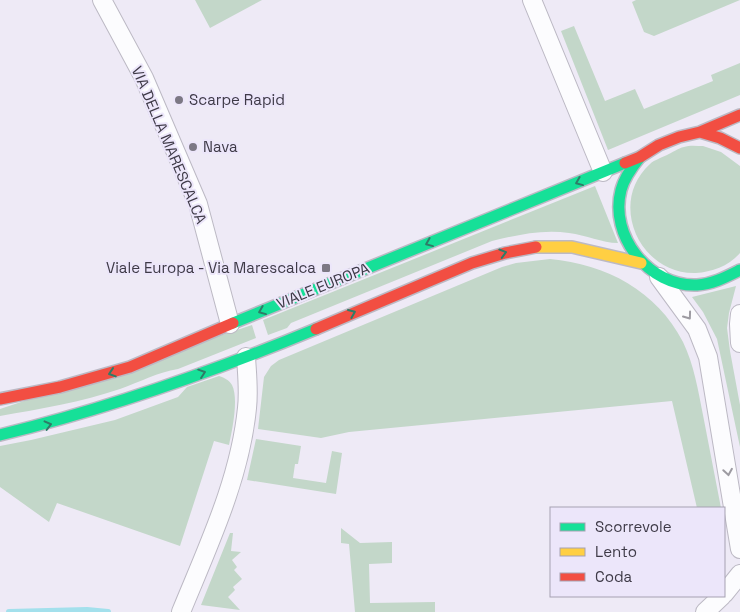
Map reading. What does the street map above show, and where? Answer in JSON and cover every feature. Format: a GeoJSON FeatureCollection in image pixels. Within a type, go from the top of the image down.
{"type":"FeatureCollection","features":[{"type":"Feature","properties":{"kind":"street","name":"VIA DELLA MARESCALCA"},"geometry":{"type":"LineString","coordinates":[[102,0],[144,78],[198,204],[230,324]]}},
{"type":"Feature","properties":{"kind":"street"},"geometry":{"type":"LineString","coordinates":[[532,0],[618,212]]}},
{"type":"Feature","properties":{"kind":"street","name":"VIALE EUROPA"},"geometry":{"type":"LineString","coordinates":[[0,400],[60,387],[121,370],[230,324],[606,180],[659,145],[679,137],[700,132],[740,115]]}},
{"type":"Feature","properties":{"kind":"street"},"geometry":{"type":"LineString","coordinates":[[700,132],[720,138],[740,148]]}},
{"type":"Feature","properties":{"kind":"street","name":"VIALE EUROPA"},"geometry":{"type":"LineString","coordinates":[[640,157],[628,173],[620,192],[618,212],[622,231],[629,248],[641,263],[659,277],[677,283],[696,285],[715,283],[740,270]]}},
{"type":"Feature","properties":{"kind":"street","name":"VIALE EUROPA"},"geometry":{"type":"LineString","coordinates":[[0,435],[51,424],[246,358],[472,263],[508,251],[544,246],[562,246],[641,263]]}},
{"type":"Feature","properties":{"kind":"street"},"geometry":{"type":"LineString","coordinates":[[659,277],[697,329],[708,357],[740,550]]}},
{"type":"Feature","properties":{"kind":"street"},"geometry":{"type":"LineString","coordinates":[[740,314],[740,343]]}},
{"type":"Feature","properties":{"kind":"street"},"geometry":{"type":"LineString","coordinates":[[181,612],[229,492],[240,448],[247,405],[246,358]]}},
{"type":"Feature","properties":{"kind":"street"},"geometry":{"type":"LineString","coordinates":[[725,592],[740,573]]}},
{"type":"Feature","properties":{"kind":"street"},"geometry":{"type":"LineString","coordinates":[[740,573],[738,585],[740,595]]}},
{"type":"Feature","properties":{"kind":"street"},"geometry":{"type":"LineString","coordinates":[[705,612],[721,597]]}},
{"type":"Feature","properties":{"kind":"green space"},"geometry":{"type":"Polygon","coordinates":[[[195,0],[262,0],[210,28],[195,0]]]}},
{"type":"Feature","properties":{"kind":"green space"},"geometry":{"type":"Polygon","coordinates":[[[636,0],[740,0],[654,36],[644,32],[632,2],[636,0]]]}},
{"type":"Feature","properties":{"kind":"green space"},"geometry":{"type":"Polygon","coordinates":[[[574,26],[605,101],[635,89],[644,109],[713,81],[711,75],[740,63],[740,95],[608,150],[561,31],[574,26]]]}},
{"type":"Feature","properties":{"kind":"green space"},"geometry":{"type":"Polygon","coordinates":[[[703,146],[721,152],[740,166],[740,253],[736,258],[714,270],[696,273],[676,270],[659,262],[645,250],[636,234],[631,216],[631,198],[637,180],[656,160],[682,148],[703,146]]]}},
{"type":"Feature","properties":{"kind":"green space"},"geometry":{"type":"Polygon","coordinates":[[[595,186],[618,243],[559,232],[540,232],[492,241],[291,323],[287,328],[268,335],[263,320],[595,186]]]}},
{"type":"Feature","properties":{"kind":"green space"},"geometry":{"type":"Polygon","coordinates":[[[550,259],[591,267],[628,283],[659,308],[683,342],[693,369],[721,507],[697,507],[672,401],[349,432],[321,438],[258,429],[264,377],[271,366],[279,360],[502,267],[516,263],[550,259]]]}},
{"type":"Feature","properties":{"kind":"green space"},"geometry":{"type":"Polygon","coordinates":[[[736,286],[727,328],[740,405],[740,447],[717,339],[703,312],[692,297],[736,286]]]}},
{"type":"Feature","properties":{"kind":"green space"},"geometry":{"type":"Polygon","coordinates":[[[252,325],[256,338],[178,369],[163,372],[91,398],[0,416],[0,409],[252,325]]]}},
{"type":"Feature","properties":{"kind":"green space"},"geometry":{"type":"Polygon","coordinates":[[[219,376],[230,382],[234,391],[232,432],[229,445],[214,441],[180,546],[57,503],[49,522],[0,487],[0,446],[115,420],[178,397],[187,387],[219,376]]]}},
{"type":"Feature","properties":{"kind":"green space"},"geometry":{"type":"Polygon","coordinates":[[[256,439],[301,446],[293,478],[326,483],[332,451],[342,453],[336,494],[247,480],[256,439]]]}},
{"type":"Feature","properties":{"kind":"green space"},"geometry":{"type":"Polygon","coordinates":[[[341,528],[360,543],[392,542],[392,563],[369,564],[370,603],[435,602],[435,612],[355,612],[349,544],[341,543],[341,528]]]}},
{"type":"Feature","properties":{"kind":"green space"},"geometry":{"type":"Polygon","coordinates":[[[230,533],[233,533],[231,551],[241,552],[232,560],[237,567],[234,570],[242,579],[233,587],[235,590],[228,597],[240,610],[201,605],[230,533]]]}},
{"type":"Feature","properties":{"kind":"waterway"},"geometry":{"type":"LineString","coordinates":[[9,612],[87,610],[108,612]]}},
{"type":"Feature","properties":{"kind":"traffic: fast"},"geometry":{"type":"LineString","coordinates":[[640,157],[624,181],[619,207],[621,225],[627,241],[636,256],[663,277],[679,283],[697,285],[708,283],[740,270]]}},
{"type":"Feature","properties":{"kind":"traffic: fast"},"geometry":{"type":"LineString","coordinates":[[233,323],[625,163]]}},
{"type":"Feature","properties":{"kind":"traffic: fast"},"geometry":{"type":"LineString","coordinates":[[0,435],[81,413],[160,388],[316,329]]}},
{"type":"Feature","properties":{"kind":"traffic: slow"},"geometry":{"type":"LineString","coordinates":[[536,247],[572,247],[641,263]]}},
{"type":"Feature","properties":{"kind":"traffic: jam"},"geometry":{"type":"LineString","coordinates":[[625,163],[640,157],[659,145],[679,137],[700,132],[740,115]]}},
{"type":"Feature","properties":{"kind":"traffic: jam"},"geometry":{"type":"LineString","coordinates":[[700,132],[720,138],[740,148]]}},
{"type":"Feature","properties":{"kind":"traffic: jam"},"geometry":{"type":"LineString","coordinates":[[316,329],[472,263],[505,253],[536,247]]}},
{"type":"Feature","properties":{"kind":"traffic: jam"},"geometry":{"type":"LineString","coordinates":[[0,399],[60,387],[130,367],[233,323]]}},
{"type":"Feature","properties":{"kind":"place","name":"Scarpe Rapid"},"geometry":{"type":"Point","coordinates":[179,100]}},
{"type":"Feature","properties":{"kind":"place","name":"Nava"},"geometry":{"type":"Point","coordinates":[193,147]}},
{"type":"Feature","properties":{"kind":"place","name":"Viale Europa - Via Marescalca"},"geometry":{"type":"Point","coordinates":[326,268]}}]}
